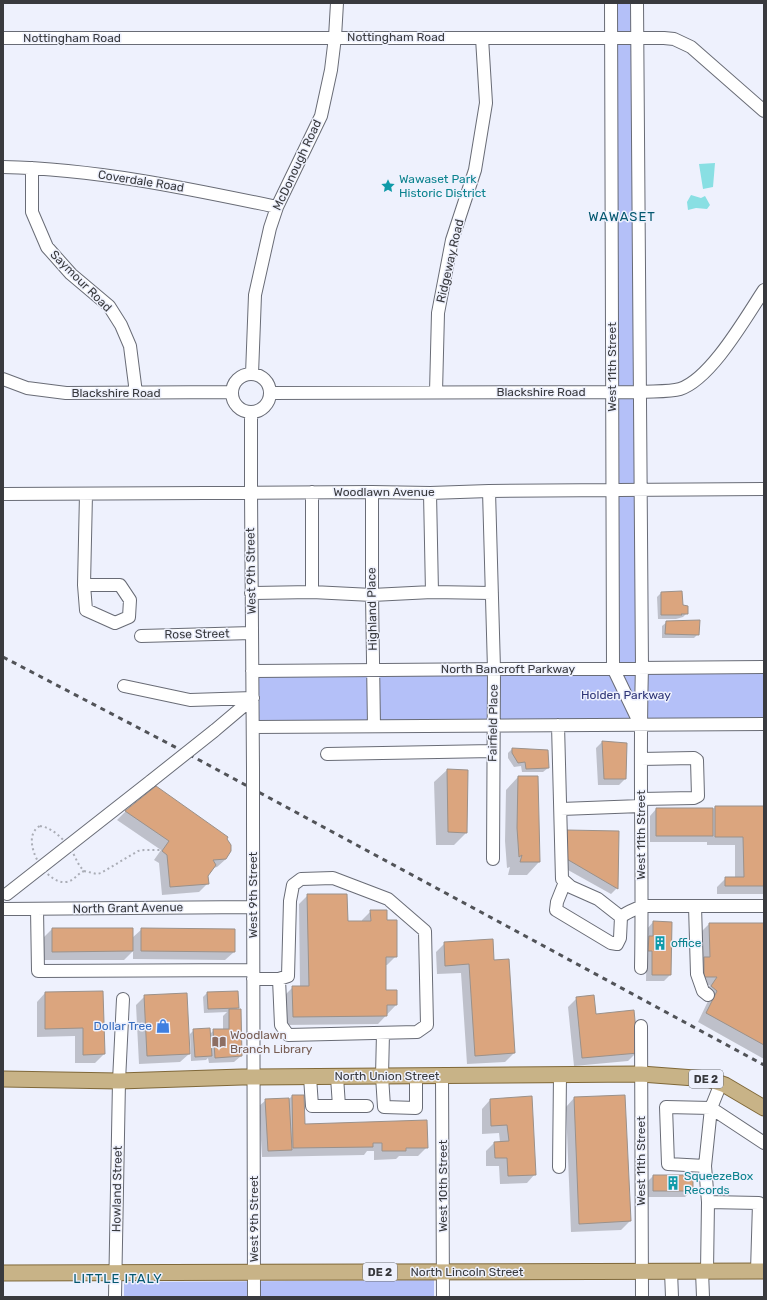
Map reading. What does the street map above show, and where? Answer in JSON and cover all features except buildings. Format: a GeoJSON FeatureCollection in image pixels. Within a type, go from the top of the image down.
{"type":"FeatureCollection","features":[{"type":"Feature","properties":{"kind":"main road","name":"North Union Street"},"geometry":{"type":"LineString","coordinates":[[3,1079],[119,1081],[253,1077],[641,1074],[708,1079],[721,1084],[764,1108]]}},
{"type":"Feature","properties":{"kind":"main road","name":"North Lincoln Street"},"geometry":{"type":"LineString","coordinates":[[3,1273],[760,1271]]}},
{"type":"Feature","properties":{"kind":"street","name":"McDonough Road"},"geometry":{"type":"LineString","coordinates":[[252,374],[255,295],[270,228],[277,207],[321,116],[331,70],[337,3]]}},
{"type":"Feature","properties":{"kind":"street","name":"West 11th Street"},"geometry":{"type":"LineString","coordinates":[[611,3],[613,668],[640,725]]}},
{"type":"Feature","properties":{"kind":"street","name":"West 11th Street"},"geometry":{"type":"LineString","coordinates":[[637,3],[642,668],[640,725],[642,906],[641,968]]}},
{"type":"Feature","properties":{"kind":"street","name":"Nottingham Road"},"geometry":{"type":"LineString","coordinates":[[3,38],[664,38],[674,39],[691,47],[764,111]]}},
{"type":"Feature","properties":{"kind":"street","name":"Ridgeway Road"},"geometry":{"type":"LineString","coordinates":[[436,392],[438,314],[452,240],[475,170],[486,103],[482,38]]}},
{"type":"Feature","properties":{"kind":"street","name":"Coverdale Road"},"geometry":{"type":"LineString","coordinates":[[3,167],[84,173],[159,182],[277,207]]}},
{"type":"Feature","properties":{"kind":"street","name":"Saymour Road"},"geometry":{"type":"LineString","coordinates":[[32,168],[32,212],[47,247],[71,274],[109,306],[121,324],[130,346],[136,393]]}},
{"type":"Feature","properties":{"kind":"street","name":"Blackshire Road"},"geometry":{"type":"LineString","coordinates":[[270,393],[640,392],[679,389],[696,380],[718,358],[764,290]]}},
{"type":"Feature","properties":{"kind":"street"},"geometry":{"type":"LineString","coordinates":[[252,374],[264,380],[268,385],[270,393],[268,402],[264,407],[258,411],[251,412],[243,410],[237,406],[233,399],[232,392],[234,384],[239,378],[252,374]]}},
{"type":"Feature","properties":{"kind":"street","name":"Blackshire Road"},"geometry":{"type":"LineString","coordinates":[[3,379],[27,388],[66,393],[232,392]]}},
{"type":"Feature","properties":{"kind":"street"},"geometry":{"type":"LineString","coordinates":[[251,412],[251,492]]}},
{"type":"Feature","properties":{"kind":"street","name":"Woodlawn Avenue"},"geometry":{"type":"LineString","coordinates":[[3,494],[251,492],[430,493],[489,491],[764,489]]}},
{"type":"Feature","properties":{"kind":"street","name":"Fairfield Place"},"geometry":{"type":"LineString","coordinates":[[489,491],[494,669],[494,859]]}},
{"type":"Feature","properties":{"kind":"street","name":"West 9th Street"},"geometry":{"type":"LineString","coordinates":[[251,492],[254,1297]]}},
{"type":"Feature","properties":{"kind":"street"},"geometry":{"type":"LineString","coordinates":[[312,492],[312,592]]}},
{"type":"Feature","properties":{"kind":"street","name":"Highland Place"},"geometry":{"type":"LineString","coordinates":[[372,492],[374,726]]}},
{"type":"Feature","properties":{"kind":"street"},"geometry":{"type":"LineString","coordinates":[[430,493],[432,592]]}},
{"type":"Feature","properties":{"kind":"street"},"geometry":{"type":"LineString","coordinates":[[84,584],[86,494]]}},
{"type":"Feature","properties":{"kind":"street"},"geometry":{"type":"LineString","coordinates":[[251,593],[312,592],[372,595],[432,592],[492,593]]}},
{"type":"Feature","properties":{"kind":"street","name":"Rose Street"},"geometry":{"type":"LineString","coordinates":[[141,636],[252,633]]}},
{"type":"Feature","properties":{"kind":"street","name":"North Bancroft Parkway"},"geometry":{"type":"LineString","coordinates":[[252,671],[764,667]]}},
{"type":"Feature","properties":{"kind":"street"},"geometry":{"type":"LineString","coordinates":[[124,686],[190,700],[252,698]]}},
{"type":"Feature","properties":{"kind":"street"},"geometry":{"type":"LineString","coordinates":[[7,894],[151,781],[252,698]]}},
{"type":"Feature","properties":{"kind":"street"},"geometry":{"type":"LineString","coordinates":[[253,727],[764,724]]}},
{"type":"Feature","properties":{"kind":"street"},"geometry":{"type":"LineString","coordinates":[[558,725],[562,879],[571,887],[598,899],[621,917]]}},
{"type":"Feature","properties":{"kind":"street"},"geometry":{"type":"LineString","coordinates":[[327,754],[493,751]]}},
{"type":"Feature","properties":{"kind":"street"},"geometry":{"type":"LineString","coordinates":[[560,809],[694,798],[698,796],[697,760],[694,758],[641,759]]}},
{"type":"Feature","properties":{"kind":"street"},"geometry":{"type":"LineString","coordinates":[[37,909],[38,971],[253,975],[279,979],[288,976],[290,901],[293,885],[301,879],[333,878],[388,899],[425,931],[427,1025],[417,1032],[288,1035],[281,1025],[279,979]]}},
{"type":"Feature","properties":{"kind":"street"},"geometry":{"type":"LineString","coordinates":[[565,882],[557,902],[556,910],[611,944],[617,944],[620,938],[621,917]]}},
{"type":"Feature","properties":{"kind":"street"},"geometry":{"type":"LineString","coordinates":[[621,917],[642,906],[764,906]]}},
{"type":"Feature","properties":{"kind":"street"},"geometry":{"type":"LineString","coordinates":[[695,906],[697,974],[702,991],[708,995]]}},
{"type":"Feature","properties":{"kind":"street","name":"North Grant Avenue"},"geometry":{"type":"LineString","coordinates":[[3,909],[253,907]]}},
{"type":"Feature","properties":{"kind":"street","name":"Howland Street"},"geometry":{"type":"LineString","coordinates":[[115,1297],[119,1081],[123,999]]}},
{"type":"Feature","properties":{"kind":"street","name":"West 11th Street"},"geometry":{"type":"LineString","coordinates":[[641,1026],[642,1297]]}},
{"type":"Feature","properties":{"kind":"street"},"geometry":{"type":"LineString","coordinates":[[383,1033],[382,1076],[384,1107],[416,1108],[416,1076]]}},
{"type":"Feature","properties":{"kind":"street"},"geometry":{"type":"LineString","coordinates":[[559,1167],[560,1075]]}},
{"type":"Feature","properties":{"kind":"street","name":"West 10th Street"},"geometry":{"type":"LineString","coordinates":[[442,1076],[443,1297]]}},
{"type":"Feature","properties":{"kind":"street"},"geometry":{"type":"LineString","coordinates":[[310,1077],[312,1106],[367,1106]]}},
{"type":"Feature","properties":{"kind":"street"},"geometry":{"type":"LineString","coordinates":[[337,1077],[339,1106]]}},
{"type":"Feature","properties":{"kind":"street"},"geometry":{"type":"LineString","coordinates":[[703,1297],[708,1202],[705,1166],[711,1108],[721,1084]]}},
{"type":"Feature","properties":{"kind":"street"},"geometry":{"type":"LineString","coordinates":[[705,1166],[668,1164],[666,1107],[711,1108],[764,1143]]}},
{"type":"Feature","properties":{"kind":"street"},"geometry":{"type":"LineString","coordinates":[[708,1202],[761,1203],[760,1271]]}},
{"type":"Feature","properties":{"kind":"street"},"geometry":{"type":"LineString","coordinates":[[671,1271],[672,1297]]}},
{"type":"Feature","properties":{"kind":"path"},"geometry":{"type":"LineString","coordinates":[[84,871],[97,874],[101,873],[138,851],[162,850]]}},
{"type":"Feature","properties":{"kind":"green space","name":"Holden Parkway"},"geometry":{"type":"Polygon","coordinates":[[[611,3],[637,3],[642,667],[764,667],[764,724],[253,727],[252,671],[613,668],[611,3]]]}},
{"type":"Feature","properties":{"kind":"green space"},"geometry":{"type":"Polygon","coordinates":[[[434,1280],[434,1297],[124,1297],[124,1282],[434,1280]]]}},
{"type":"Feature","properties":{"kind":"shaded area"},"geometry":{"type":"Polygon","coordinates":[[[715,163],[713,187],[703,189],[699,164],[715,163]]]}},
{"type":"Feature","properties":{"kind":"shaded area"},"geometry":{"type":"Polygon","coordinates":[[[691,195],[701,198],[705,196],[710,205],[707,209],[696,208],[688,210],[687,202],[691,195]]]}},
{"type":"Feature","properties":{"kind":"railway"},"geometry":{"type":"LineString","coordinates":[[3,657],[177,748],[764,1065]]}},
{"type":"Feature","properties":{"kind":"place","name":"Wawaset Park Historic District"},"geometry":{"type":"Point","coordinates":[388,186]}},
{"type":"Feature","properties":{"kind":"place","name":"office"},"geometry":{"type":"Point","coordinates":[660,943]}},
{"type":"Feature","properties":{"kind":"place","name":"Dollar Tree"},"geometry":{"type":"Point","coordinates":[163,1026]}},
{"type":"Feature","properties":{"kind":"place","name":"Woodlawn Branch Library"},"geometry":{"type":"Point","coordinates":[219,1042]}},
{"type":"Feature","properties":{"kind":"place","name":"SqueezeBox Records"},"geometry":{"type":"Point","coordinates":[673,1183]}},
{"type":"Feature","properties":{"kind":"district","name":"WAWASET"},"geometry":{"type":"Point","coordinates":[622,216]}},
{"type":"Feature","properties":{"kind":"district","name":"LITTLE ITALY"},"geometry":{"type":"Point","coordinates":[118,1278]}}]}
